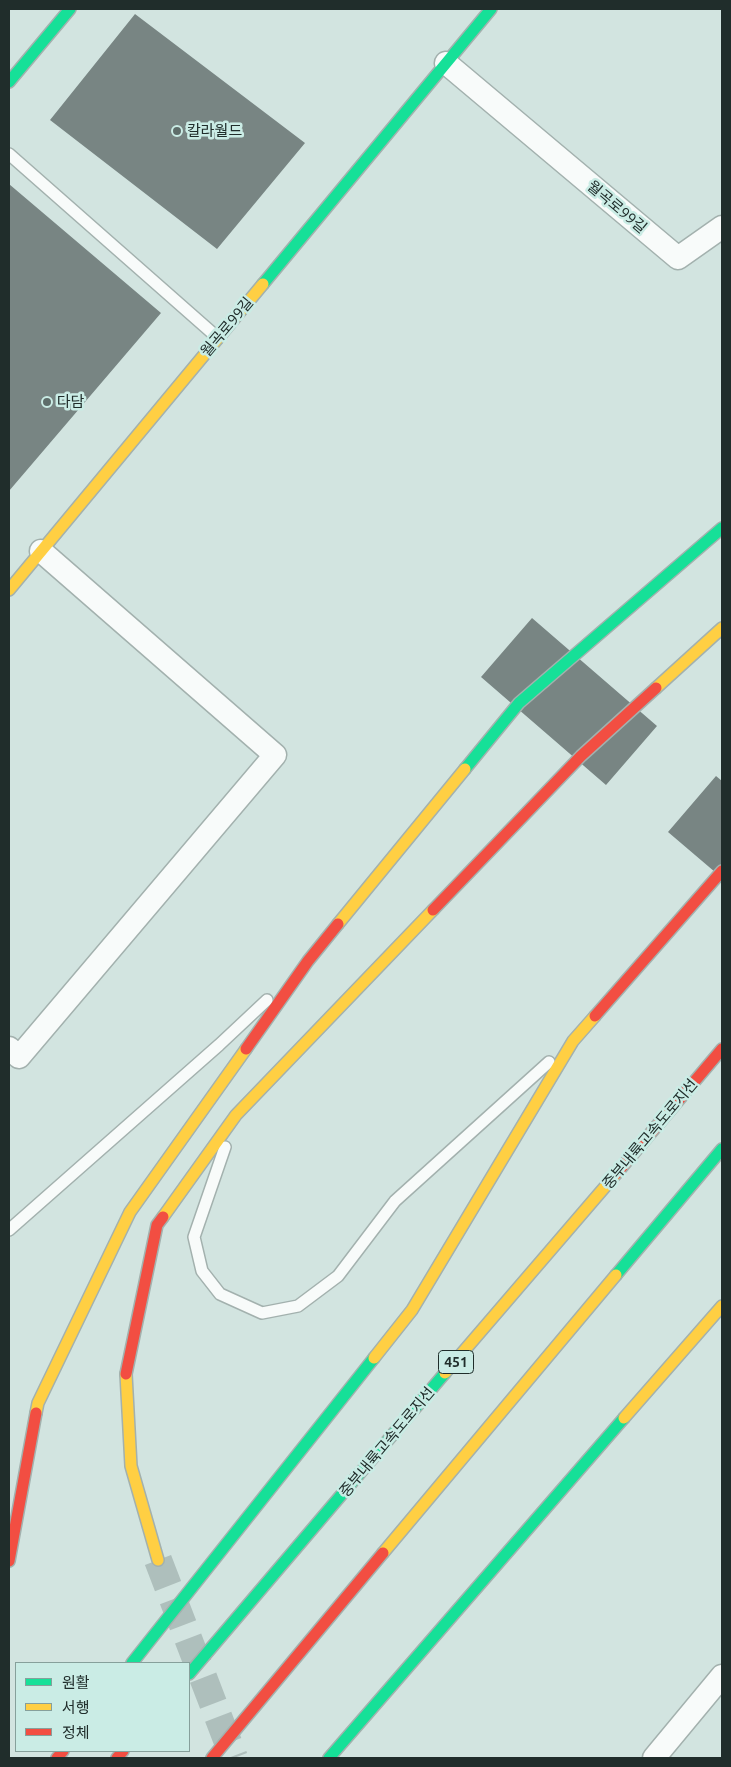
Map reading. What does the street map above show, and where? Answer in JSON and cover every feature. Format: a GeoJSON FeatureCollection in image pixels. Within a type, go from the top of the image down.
{"type":"FeatureCollection","features":[{"type":"Feature","properties":{"kind":"main road"},"geometry":{"type":"LineString","coordinates":[[9,82],[70,9]]}},
{"type":"Feature","properties":{"kind":"main road","name":"월곡로99길"},"geometry":{"type":"LineString","coordinates":[[9,590],[490,9]]}},
{"type":"Feature","properties":{"kind":"main road"},"geometry":{"type":"LineString","coordinates":[[9,1561],[38,1403],[130,1212],[308,960],[519,703],[722,528]]}},
{"type":"Feature","properties":{"kind":"main road"},"geometry":{"type":"LineString","coordinates":[[158,1560],[131,1466],[126,1375],[157,1225],[236,1115],[581,756],[722,628]]}},
{"type":"Feature","properties":{"kind":"main road"},"geometry":{"type":"LineString","coordinates":[[133,1662],[412,1310],[573,1041],[722,872]]}},
{"type":"Feature","properties":{"kind":"main road","name":"중부내륙고속도로지선"},"geometry":{"type":"LineString","coordinates":[[190,1673],[722,1049]]}},
{"type":"Feature","properties":{"kind":"main road"},"geometry":{"type":"LineString","coordinates":[[212,1758],[722,1149]]}},
{"type":"Feature","properties":{"kind":"main road"},"geometry":{"type":"LineString","coordinates":[[329,1758],[722,1306]]}},
{"type":"Feature","properties":{"kind":"street","name":"월곡로99길"},"geometry":{"type":"LineString","coordinates":[[446,63],[678,258],[722,227]]}},
{"type":"Feature","properties":{"kind":"street"},"geometry":{"type":"LineString","coordinates":[[9,1048],[19,1057],[275,755],[41,551]]}},
{"type":"Feature","properties":{"kind":"street"},"geometry":{"type":"LineString","coordinates":[[654,1758],[722,1676]]}},
{"type":"Feature","properties":{"kind":"lane"},"geometry":{"type":"LineString","coordinates":[[9,154],[218,338]]}},
{"type":"Feature","properties":{"kind":"lane"},"geometry":{"type":"LineString","coordinates":[[9,1230],[219,1045],[308,960]]}},
{"type":"Feature","properties":{"kind":"lane"},"geometry":{"type":"LineString","coordinates":[[236,1115],[194,1237],[202,1271],[220,1294],[262,1313],[298,1306],[338,1276],[395,1201],[573,1041]]}},
{"type":"Feature","properties":{"kind":"building","name":"칼라월드"},"geometry":{"type":"Polygon","coordinates":[[[135,14],[305,143],[217,249],[50,120],[135,14]]]}},
{"type":"Feature","properties":{"kind":"building","name":"다담"},"geometry":{"type":"Polygon","coordinates":[[[9,184],[161,313],[9,491],[9,184]]]}},
{"type":"Feature","properties":{"kind":"building"},"geometry":{"type":"Polygon","coordinates":[[[532,618],[657,726],[606,785],[481,677],[532,618]]]}},
{"type":"Feature","properties":{"kind":"building"},"geometry":{"type":"Polygon","coordinates":[[[716,776],[722,781],[722,878],[668,832],[716,776]]]}},
{"type":"Feature","properties":{"kind":"tunnel"},"geometry":{"type":"LineString","coordinates":[[158,1560],[234,1758]]}},
{"type":"Feature","properties":{"kind":"traffic: fast"},"geometry":{"type":"LineString","coordinates":[[9,82],[70,9]]}},
{"type":"Feature","properties":{"kind":"traffic: fast"},"geometry":{"type":"LineString","coordinates":[[263,284],[491,9]]}},
{"type":"Feature","properties":{"kind":"traffic: fast"},"geometry":{"type":"LineString","coordinates":[[465,769],[519,703],[722,528]]}},
{"type":"Feature","properties":{"kind":"traffic: fast"},"geometry":{"type":"LineString","coordinates":[[616,1275],[722,1149]]}},
{"type":"Feature","properties":{"kind":"traffic: fast"},"geometry":{"type":"LineString","coordinates":[[133,1662],[374,1358]]}},
{"type":"Feature","properties":{"kind":"traffic: fast"},"geometry":{"type":"LineString","coordinates":[[190,1673],[445,1373]]}},
{"type":"Feature","properties":{"kind":"traffic: fast"},"geometry":{"type":"LineString","coordinates":[[329,1758],[624,1418]]}},
{"type":"Feature","properties":{"kind":"traffic: slow"},"geometry":{"type":"LineString","coordinates":[[9,590],[263,284]]}},
{"type":"Feature","properties":{"kind":"traffic: slow"},"geometry":{"type":"LineString","coordinates":[[656,688],[722,628]]}},
{"type":"Feature","properties":{"kind":"traffic: slow"},"geometry":{"type":"LineString","coordinates":[[338,924],[465,769]]}},
{"type":"Feature","properties":{"kind":"traffic: slow"},"geometry":{"type":"LineString","coordinates":[[163,1217],[236,1115],[433,910]]}},
{"type":"Feature","properties":{"kind":"traffic: slow"},"geometry":{"type":"LineString","coordinates":[[374,1358],[412,1310],[573,1041],[595,1016]]}},
{"type":"Feature","properties":{"kind":"traffic: slow"},"geometry":{"type":"LineString","coordinates":[[36,1413],[38,1403],[130,1212],[246,1049]]}},
{"type":"Feature","properties":{"kind":"traffic: slow"},"geometry":{"type":"LineString","coordinates":[[445,1373],[616,1174]]}},
{"type":"Feature","properties":{"kind":"traffic: slow"},"geometry":{"type":"LineString","coordinates":[[383,1553],[616,1275]]}},
{"type":"Feature","properties":{"kind":"traffic: slow"},"geometry":{"type":"LineString","coordinates":[[624,1418],[722,1306]]}},
{"type":"Feature","properties":{"kind":"traffic: slow"},"geometry":{"type":"LineString","coordinates":[[126,1374],[131,1466],[158,1560]]}},
{"type":"Feature","properties":{"kind":"traffic: jam"},"geometry":{"type":"LineString","coordinates":[[433,910],[581,756],[656,688]]}},
{"type":"Feature","properties":{"kind":"traffic: jam"},"geometry":{"type":"LineString","coordinates":[[595,1016],[722,871]]}},
{"type":"Feature","properties":{"kind":"traffic: jam"},"geometry":{"type":"LineString","coordinates":[[246,1049],[308,961],[338,924]]}},
{"type":"Feature","properties":{"kind":"traffic: jam"},"geometry":{"type":"LineString","coordinates":[[616,1174],[722,1049]]}},
{"type":"Feature","properties":{"kind":"traffic: jam"},"geometry":{"type":"LineString","coordinates":[[126,1374],[157,1225],[163,1217]]}},
{"type":"Feature","properties":{"kind":"traffic: jam"},"geometry":{"type":"LineString","coordinates":[[9,1561],[36,1413]]}},
{"type":"Feature","properties":{"kind":"traffic: jam"},"geometry":{"type":"LineString","coordinates":[[212,1758],[383,1553]]}},
{"type":"Feature","properties":{"kind":"traffic: jam"},"geometry":{"type":"LineString","coordinates":[[57,1758],[62,1752]]}},
{"type":"Feature","properties":{"kind":"traffic: jam"},"geometry":{"type":"LineString","coordinates":[[117,1758],[122,1752]]}},
{"type":"Feature","properties":{"kind":"place","name":"칼라월드"},"geometry":{"type":"Point","coordinates":[177,131]}},
{"type":"Feature","properties":{"kind":"place","name":"다담"},"geometry":{"type":"Point","coordinates":[47,402]}}]}
